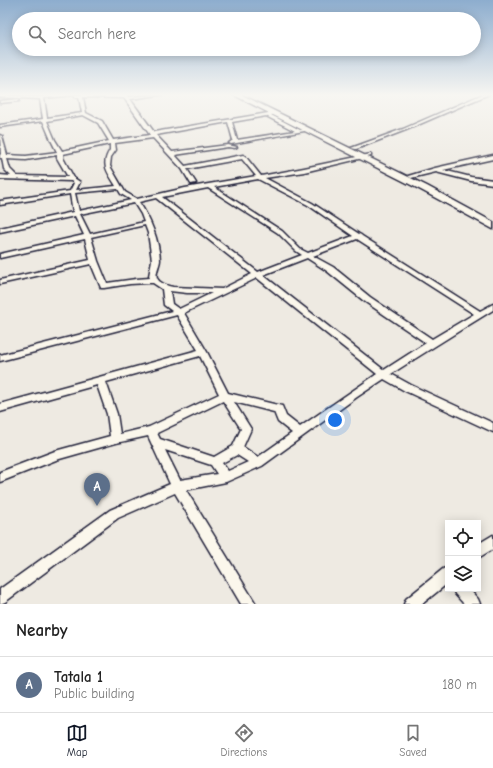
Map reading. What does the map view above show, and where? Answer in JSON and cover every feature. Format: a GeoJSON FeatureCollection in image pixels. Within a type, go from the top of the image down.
{"type":"FeatureCollection","features":[{"type":"Feature","properties":{"kind":"highway"},"geometry":{"type":"LineString","coordinates":[[286,122],[303,131],[411,176],[493,218]]}},
{"type":"Feature","properties":{"kind":"highway"},"geometry":{"type":"LineString","coordinates":[[302,122],[354,148],[365,156],[493,226]]}},
{"type":"Feature","properties":{"kind":"street"},"geometry":{"type":"LineString","coordinates":[[0,126],[28,122]]}},
{"type":"Feature","properties":{"kind":"street"},"geometry":{"type":"LineString","coordinates":[[45,122],[60,152],[60,158],[72,179],[76,182],[72,192],[77,214],[88,237],[94,261],[104,286],[154,278]]}},
{"type":"Feature","properties":{"kind":"street"},"geometry":{"type":"LineString","coordinates":[[100,122],[112,142],[112,152],[108,157],[107,166],[121,190],[135,200],[144,214],[151,233],[156,260],[154,278]]}},
{"type":"Feature","properties":{"kind":"street"},"geometry":{"type":"LineString","coordinates":[[145,122],[153,135],[184,168],[193,184]]}},
{"type":"Feature","properties":{"kind":"street"},"geometry":{"type":"LineString","coordinates":[[2,157],[24,159],[224,122]]}},
{"type":"Feature","properties":{"kind":"street"},"geometry":{"type":"LineString","coordinates":[[230,122],[235,142],[233,145]]}},
{"type":"Feature","properties":{"kind":"street"},"geometry":{"type":"LineString","coordinates":[[354,148],[382,140],[423,122]]}},
{"type":"Feature","properties":{"kind":"street"},"geometry":{"type":"LineString","coordinates":[[214,124],[218,124],[234,137],[245,141]]}},
{"type":"Feature","properties":{"kind":"street"},"geometry":{"type":"LineString","coordinates":[[171,154],[228,146],[245,141],[303,131]]}},
{"type":"Feature","properties":{"kind":"street"},"geometry":{"type":"LineString","coordinates":[[0,136],[3,153],[2,157],[7,168],[16,178]]}},
{"type":"Feature","properties":{"kind":"street"},"geometry":{"type":"LineString","coordinates":[[233,145],[260,178],[310,204],[379,251],[481,315]]}},
{"type":"Feature","properties":{"kind":"street"},"geometry":{"type":"LineString","coordinates":[[1,230],[135,200],[185,190],[275,176],[365,156]]}},
{"type":"Feature","properties":{"kind":"street"},"geometry":{"type":"LineString","coordinates":[[184,168],[243,157]]}},
{"type":"Feature","properties":{"kind":"street"},"geometry":{"type":"LineString","coordinates":[[411,176],[493,157]]}},
{"type":"Feature","properties":{"kind":"street"},"geometry":{"type":"LineString","coordinates":[[434,170],[471,179],[493,182]]}},
{"type":"Feature","properties":{"kind":"street"},"geometry":{"type":"LineString","coordinates":[[254,172],[275,176]]}},
{"type":"Feature","properties":{"kind":"street"},"geometry":{"type":"LineString","coordinates":[[0,177],[72,179]]}},
{"type":"Feature","properties":{"kind":"street"},"geometry":{"type":"LineString","coordinates":[[185,190],[193,184],[210,186],[280,232],[298,250],[330,269],[367,299],[432,343]]}},
{"type":"Feature","properties":{"kind":"street"},"geometry":{"type":"LineString","coordinates":[[0,203],[72,192],[121,190]]}},
{"type":"Feature","properties":{"kind":"street"},"geometry":{"type":"LineString","coordinates":[[157,196],[385,375],[415,391],[492,426]]}},
{"type":"Feature","properties":{"kind":"street"},"geometry":{"type":"LineString","coordinates":[[0,256],[147,223]]}},
{"type":"Feature","properties":{"kind":"street"},"geometry":{"type":"LineString","coordinates":[[0,358],[179,312],[256,275],[359,236]]}},
{"type":"Feature","properties":{"kind":"street"},"geometry":{"type":"LineString","coordinates":[[0,282],[94,261]]}},
{"type":"Feature","properties":{"kind":"street"},"geometry":{"type":"LineString","coordinates":[[154,278],[166,288],[176,290],[198,292],[225,291]]}},
{"type":"Feature","properties":{"kind":"street"},"geometry":{"type":"LineString","coordinates":[[166,288],[168,305],[179,312],[203,352],[225,396],[246,430],[237,449],[215,462]]}},
{"type":"Feature","properties":{"kind":"street"},"geometry":{"type":"LineString","coordinates":[[0,597],[114,514],[177,486],[226,478],[258,463],[354,394],[432,343],[493,307]]}},
{"type":"Feature","properties":{"kind":"street"},"geometry":{"type":"LineString","coordinates":[[0,408],[203,352]]}},
{"type":"Feature","properties":{"kind":"street"},"geometry":{"type":"LineString","coordinates":[[100,380],[112,414],[116,439]]}},
{"type":"Feature","properties":{"kind":"street"},"geometry":{"type":"LineString","coordinates":[[0,477],[55,456],[151,431],[225,396],[278,409],[282,419],[300,433]]}},
{"type":"Feature","properties":{"kind":"street"},"geometry":{"type":"LineString","coordinates":[[151,431],[177,486],[249,604]]}},
{"type":"Feature","properties":{"kind":"street"},"geometry":{"type":"LineString","coordinates":[[158,443],[215,462],[226,478]]}},
{"type":"Feature","properties":{"kind":"street"},"geometry":{"type":"LineString","coordinates":[[237,449],[258,463]]}},
{"type":"Feature","properties":{"kind":"street"},"geometry":{"type":"LineString","coordinates":[[481,550],[493,541]]}},
{"type":"Feature","properties":{"kind":"street"},"geometry":{"type":"LineString","coordinates":[[411,604],[445,577]]}},
{"type":"Feature","properties":{"kind":"street"},"geometry":{"type":"LineString","coordinates":[[463,592],[473,604]]}},
{"type":"Feature","properties":{"kind":"place","name":"Tatala 1"},"geometry":{"type":"Point","coordinates":[97,506]}}]}
